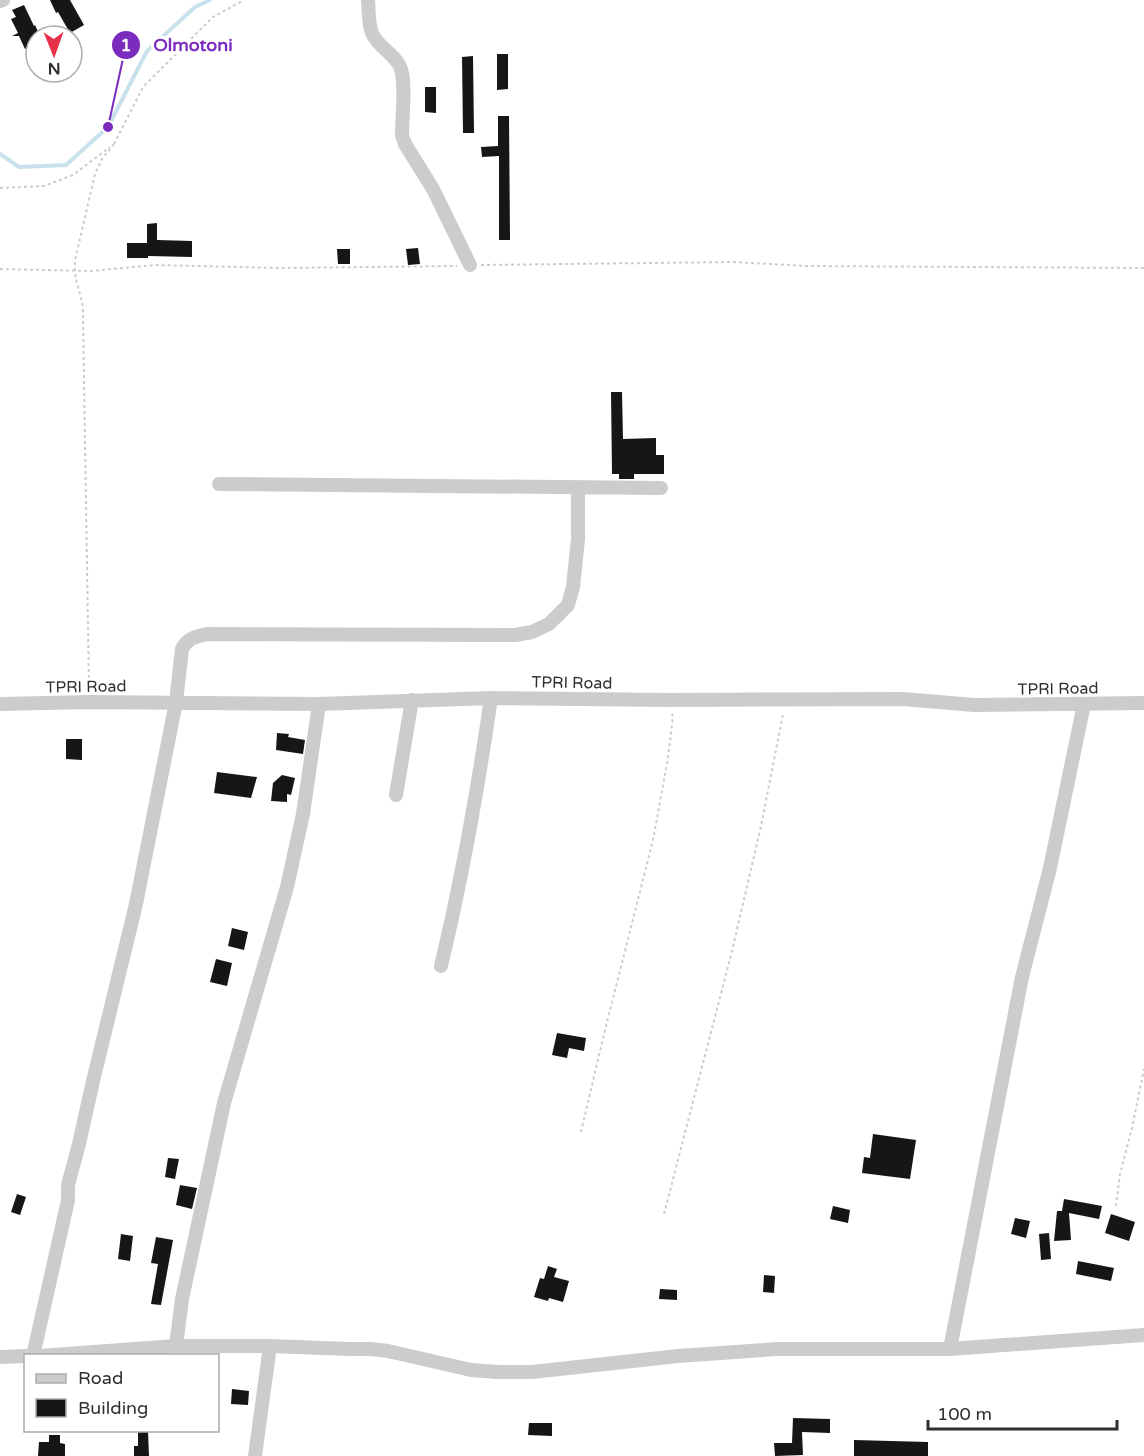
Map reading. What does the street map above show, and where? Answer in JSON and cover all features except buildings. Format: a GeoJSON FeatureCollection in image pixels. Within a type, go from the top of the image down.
{"type":"FeatureCollection","features":[{"type":"Feature","properties":{"kind":"street"},"geometry":{"type":"LineString","coordinates":[[368,0],[371,32],[401,67],[403,78],[402,135],[405,144],[433,189],[470,266]]}},
{"type":"Feature","properties":{"kind":"street"},"geometry":{"type":"LineString","coordinates":[[219,484],[662,488]]}},
{"type":"Feature","properties":{"kind":"street"},"geometry":{"type":"LineString","coordinates":[[33,1354],[68,1200],[68,1185],[136,904],[176,702],[182,649],[186,642],[191,638],[207,634],[515,635],[532,632],[549,624],[568,605],[573,587],[578,539],[578,487]]}},
{"type":"Feature","properties":{"kind":"street"},"geometry":{"type":"LineString","coordinates":[[441,966],[465,854],[491,698]]}},
{"type":"Feature","properties":{"kind":"street","name":"TPRI Road"},"geometry":{"type":"LineString","coordinates":[[0,704],[89,702],[319,704],[491,698],[903,699],[974,705],[1144,703]]}},
{"type":"Feature","properties":{"kind":"street"},"geometry":{"type":"LineString","coordinates":[[396,795],[412,700]]}},
{"type":"Feature","properties":{"kind":"street"},"geometry":{"type":"LineString","coordinates":[[176,1346],[182,1299],[224,1103],[287,887],[303,814],[319,704]]}},
{"type":"Feature","properties":{"kind":"street"},"geometry":{"type":"LineString","coordinates":[[950,1349],[1022,977],[1050,868],[1084,704]]}},
{"type":"Feature","properties":{"kind":"street"},"geometry":{"type":"LineString","coordinates":[[66,1354],[176,1346],[370,1349],[471,1370],[497,1372],[541,1371],[777,1348],[950,1349],[1144,1335]]}},
{"type":"Feature","properties":{"kind":"street"},"geometry":{"type":"LineString","coordinates":[[255,1456],[270,1346]]}},
{"type":"Feature","properties":{"kind":"street"},"geometry":{"type":"LineString","coordinates":[[0,1357],[24,1356]]}},
{"type":"Feature","properties":{"kind":"path"},"geometry":{"type":"LineString","coordinates":[[89,702],[83,317],[82,299],[74,270],[76,253],[95,174],[102,159],[114,144],[143,87],[213,17],[244,0]]}},
{"type":"Feature","properties":{"kind":"path"},"geometry":{"type":"LineString","coordinates":[[0,188],[44,186],[54,183],[73,175],[114,144]]}},
{"type":"Feature","properties":{"kind":"path"},"geometry":{"type":"LineString","coordinates":[[0,269],[90,271],[155,265],[281,268],[732,262],[807,266],[1144,268]]}},
{"type":"Feature","properties":{"kind":"path"},"geometry":{"type":"LineString","coordinates":[[664,1214],[734,940],[761,826],[786,699]]}},
{"type":"Feature","properties":{"kind":"path"},"geometry":{"type":"LineString","coordinates":[[581,1132],[653,840],[668,759],[673,717],[669,700]]}},
{"type":"Feature","properties":{"kind":"path"},"geometry":{"type":"LineString","coordinates":[[1116,1206],[1120,1174],[1144,1069]]}},
{"type":"Feature","properties":{"kind":"waterway"},"geometry":{"type":"LineString","coordinates":[[0,154],[19,167],[66,165],[108,127],[147,51],[195,7],[210,0]]}},
{"type":"Feature","properties":{"kind":"place","name":"Olmotoni"},"geometry":{"type":"Point","coordinates":[108,127]}}]}
